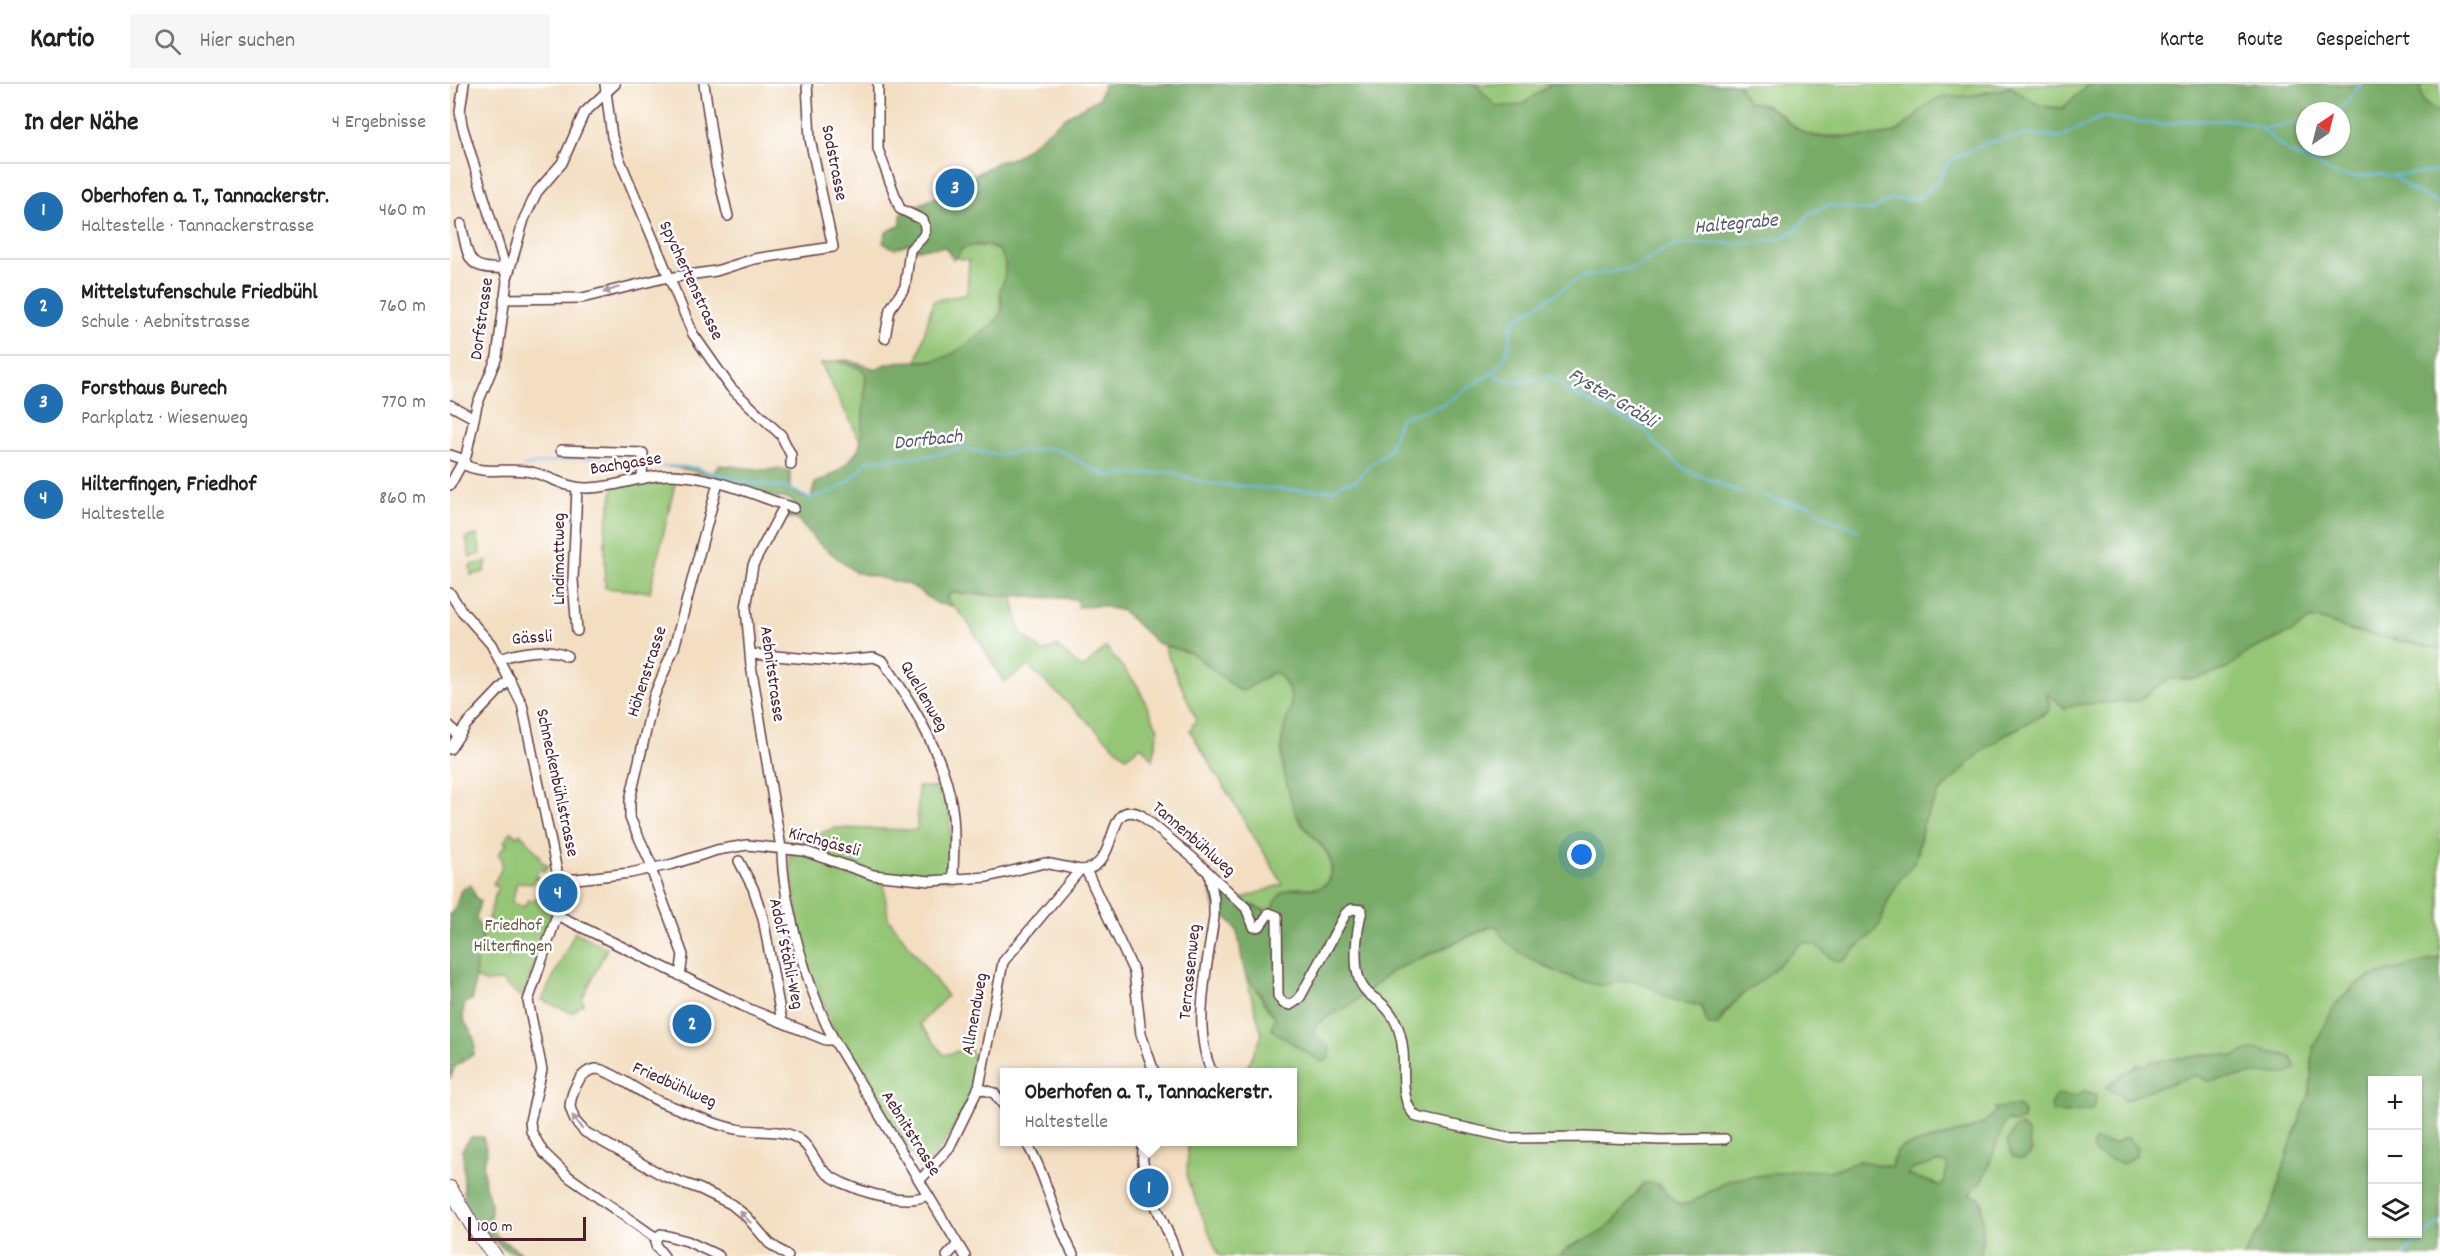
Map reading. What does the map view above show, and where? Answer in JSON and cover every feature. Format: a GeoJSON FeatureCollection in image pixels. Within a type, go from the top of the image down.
{"type":"FeatureCollection","features":[{"type":"Feature","properties":{"kind":"main road"},"geometry":{"type":"LineString","coordinates":[[450,1188],[473,1227],[495,1256]]}},
{"type":"Feature","properties":{"kind":"street","name":"Dorfstrasse"},"geometry":{"type":"LineString","coordinates":[[450,485],[464,462],[474,418],[497,357],[506,273],[461,118],[464,84]]}},
{"type":"Feature","properties":{"kind":"street"},"geometry":{"type":"LineString","coordinates":[[461,224],[471,257],[477,267],[506,273],[524,219],[537,192],[566,156],[580,119],[606,88],[615,84]]}},
{"type":"Feature","properties":{"kind":"street"},"geometry":{"type":"LineString","coordinates":[[704,84],[716,166],[728,216]]}},
{"type":"Feature","properties":{"kind":"street","name":"Sodstrasse"},"geometry":{"type":"LineString","coordinates":[[668,277],[716,271],[754,259],[833,247],[810,139],[807,84]]}},
{"type":"Feature","properties":{"kind":"street"},"geometry":{"type":"LineString","coordinates":[[878,84],[877,143],[880,154],[900,209],[923,220],[926,231],[924,238],[910,250],[905,287],[890,309],[885,338]]}},
{"type":"Feature","properties":{"kind":"street","name":"Spychertenstrasse"},"geometry":{"type":"LineString","coordinates":[[606,88],[612,137],[619,158],[668,277],[702,348],[731,388],[781,435],[791,455],[792,465]]}},
{"type":"Feature","properties":{"kind":"street"},"geometry":{"type":"LineString","coordinates":[[504,299],[582,298],[668,277]]}},
{"type":"Feature","properties":{"kind":"street"},"geometry":{"type":"LineString","coordinates":[[450,405],[474,418]]}},
{"type":"Feature","properties":{"kind":"street"},"geometry":{"type":"LineString","coordinates":[[561,450],[642,465]]}},
{"type":"Feature","properties":{"kind":"street","name":"Bachgasse"},"geometry":{"type":"LineString","coordinates":[[450,455],[481,470],[529,472],[558,484],[577,488],[600,488],[642,465],[718,483],[794,508]]}},
{"type":"Feature","properties":{"kind":"street","name":"Höhenstrasse"},"geometry":{"type":"LineString","coordinates":[[680,976],[683,955],[652,869],[630,818],[630,800],[654,696],[674,648],[718,483]]}},
{"type":"Feature","properties":{"kind":"street","name":"Lindimattweg"},"geometry":{"type":"LineString","coordinates":[[577,488],[573,580],[578,631]]}},
{"type":"Feature","properties":{"kind":"street","name":"Aebnitstrasse"},"geometry":{"type":"LineString","coordinates":[[781,512],[753,565],[748,584],[746,608],[751,654],[793,922],[809,977],[834,1040],[965,1256]]}},
{"type":"Feature","properties":{"kind":"street"},"geometry":{"type":"LineString","coordinates":[[450,593],[500,659],[510,680],[458,735],[450,749]]}},
{"type":"Feature","properties":{"kind":"street","name":"Gässli"},"geometry":{"type":"LineString","coordinates":[[500,659],[533,653],[560,653],[567,656]]}},
{"type":"Feature","properties":{"kind":"street","name":"Quellenweg"},"geometry":{"type":"LineString","coordinates":[[751,654],[833,661],[874,657],[883,661],[932,743],[944,773],[954,823],[953,880]]}},
{"type":"Feature","properties":{"kind":"street","name":"Schneckenbühlstrasse"},"geometry":{"type":"LineString","coordinates":[[510,680],[522,704],[528,725],[559,881],[557,915],[528,1001],[542,1070],[530,1121],[531,1131],[543,1152],[569,1176],[656,1238]]}},
{"type":"Feature","properties":{"kind":"street"},"geometry":{"type":"LineString","coordinates":[[450,726],[458,735]]}},
{"type":"Feature","properties":{"kind":"street","name":"Tannenbühlweg"},"geometry":{"type":"LineString","coordinates":[[1083,870],[1101,860],[1108,851],[1117,819],[1122,814],[1132,812],[1141,815],[1238,900],[1248,910],[1254,927],[1260,926],[1269,913],[1277,916],[1278,996],[1280,1002],[1288,1005],[1296,1002],[1305,990],[1346,913],[1352,909],[1362,910],[1357,932],[1359,980],[1365,991],[1388,1010],[1397,1023],[1403,1052],[1407,1102],[1417,1117],[1510,1138],[1725,1139]]}},
{"type":"Feature","properties":{"kind":"street","name":"Kirchgässli"},"geometry":{"type":"LineString","coordinates":[[559,881],[609,877],[652,869],[730,847],[747,845],[812,853],[873,875],[930,881],[987,877],[1045,863],[1083,870]]}},
{"type":"Feature","properties":{"kind":"street","name":"Adolf Stähli-Weg"},"geometry":{"type":"LineString","coordinates":[[739,861],[763,918],[782,1022]]}},
{"type":"Feature","properties":{"kind":"street"},"geometry":{"type":"LineString","coordinates":[[1083,870],[1134,972],[1141,1034],[1153,1068]]}},
{"type":"Feature","properties":{"kind":"street","name":"Allmendweg"},"geometry":{"type":"LineString","coordinates":[[920,1180],[949,1148],[978,1088],[1003,962],[1083,870]]}},
{"type":"Feature","properties":{"kind":"street","name":"Terrassenweg"},"geometry":{"type":"LineString","coordinates":[[1209,873],[1215,910],[1201,1032],[1204,1053],[1210,1068]]}},
{"type":"Feature","properties":{"kind":"street"},"geometry":{"type":"LineString","coordinates":[[557,915],[680,976],[782,1022],[826,1040],[834,1040]]}},
{"type":"Feature","properties":{"kind":"street","name":"Friedbühlweg"},"geometry":{"type":"LineString","coordinates":[[788,1256],[768,1243],[747,1217],[731,1204],[693,1186],[664,1176],[581,1129],[570,1107],[573,1090],[590,1071],[600,1070],[656,1100],[720,1125],[795,1137],[808,1147],[826,1173],[852,1188],[905,1198],[918,1199],[928,1195]]}},
{"type":"Feature","properties":{"kind":"street"},"geometry":{"type":"LineString","coordinates":[[978,1088],[994,1093],[1000,1101]]}},
{"type":"Feature","properties":{"kind":"street"},"geometry":{"type":"LineString","coordinates":[[1028,1146],[1047,1184],[1061,1230],[1074,1256]]}},
{"type":"Feature","properties":{"kind":"street"},"geometry":{"type":"LineString","coordinates":[[1144,1146],[1143,1158],[1152,1200],[1177,1256]]}},
{"type":"Feature","properties":{"kind":"street"},"geometry":{"type":"LineString","coordinates":[[664,1256],[656,1246],[656,1238],[661,1234],[719,1256]]}},
{"type":"Feature","properties":{"kind":"street"},"geometry":{"type":"LineString","coordinates":[[947,1256],[957,1245]]}},
{"type":"Feature","properties":{"kind":"green space"},"geometry":{"type":"Polygon","coordinates":[[[1104,84],[1475,84],[1497,107],[1521,105],[1552,84],[1738,84],[1748,102],[1769,108],[1800,131],[1820,137],[1836,137],[1891,134],[1902,128],[1931,102],[1944,96],[1977,95],[2011,87],[2040,105],[2063,108],[2089,84],[2423,84],[2421,89],[2423,102],[2440,113],[2440,649],[2353,631],[2320,619],[2309,620],[2294,631],[2247,652],[2227,669],[2195,679],[2168,679],[2138,701],[2082,704],[2065,708],[2046,693],[2050,710],[2005,735],[1980,753],[1938,794],[1923,824],[1916,860],[1899,881],[1886,905],[1881,923],[1871,935],[1841,962],[1830,958],[1813,944],[1800,944],[1766,977],[1743,994],[1723,1014],[1718,1025],[1708,1025],[1701,1006],[1673,1000],[1641,982],[1627,980],[1600,985],[1558,972],[1525,955],[1502,936],[1498,927],[1491,926],[1394,970],[1350,1005],[1317,1023],[1314,1030],[1315,1036],[1330,1048],[1329,1058],[1324,1062],[1318,1060],[1272,1030],[1275,1016],[1245,974],[1236,928],[1225,916],[1215,910],[1209,876],[1238,900],[1271,913],[1282,893],[1288,890],[1323,886],[1328,883],[1331,876],[1332,867],[1327,852],[1298,818],[1286,780],[1282,761],[1282,742],[1291,701],[1286,685],[1279,674],[1272,673],[1243,691],[1237,689],[1193,654],[1157,643],[1123,611],[1101,606],[1078,607],[1077,599],[952,593],[946,598],[952,606],[938,604],[910,585],[855,572],[817,542],[798,520],[788,518],[784,512],[798,507],[790,499],[775,497],[694,471],[665,466],[694,467],[713,473],[719,465],[768,470],[779,468],[790,471],[790,488],[802,497],[811,498],[815,483],[829,477],[849,461],[861,442],[866,374],[859,368],[837,361],[847,360],[876,369],[892,363],[940,359],[975,339],[993,324],[1002,311],[1000,288],[1005,270],[1004,261],[997,249],[991,246],[976,245],[961,249],[958,256],[953,259],[945,247],[916,249],[909,243],[895,249],[883,243],[886,232],[901,225],[901,215],[905,210],[932,199],[998,162],[1016,157],[1067,116],[1099,98],[1104,84]]]}},
{"type":"Feature","properties":{"kind":"green space"},"geometry":{"type":"Polygon","coordinates":[[[1475,84],[1552,84],[1521,105],[1496,107],[1475,84]]]}},
{"type":"Feature","properties":{"kind":"green space"},"geometry":{"type":"Polygon","coordinates":[[[1738,84],[2089,84],[2063,108],[2036,105],[2011,87],[1969,96],[1942,97],[1897,131],[1886,136],[1817,136],[1803,133],[1789,124],[1783,115],[1762,103],[1748,102],[1738,84]]]}},
{"type":"Feature","properties":{"kind":"green space"},"geometry":{"type":"Polygon","coordinates":[[[2423,84],[2440,84],[2440,113],[2423,102],[2421,89],[2423,84]]]}},
{"type":"Feature","properties":{"kind":"green space"},"geometry":{"type":"Polygon","coordinates":[[[972,245],[996,249],[1005,256],[1005,277],[1000,296],[1001,314],[989,327],[957,352],[941,359],[917,361],[933,301],[967,294],[969,260],[956,258],[961,249],[972,245]]]}},
{"type":"Feature","properties":{"kind":"green space"},"geometry":{"type":"Polygon","coordinates":[[[837,361],[859,368],[866,374],[861,442],[821,364],[837,361]]]}},
{"type":"Feature","properties":{"kind":"green space"},"geometry":{"type":"Polygon","coordinates":[[[677,475],[650,592],[605,588],[605,532],[614,485],[677,475]]]}},
{"type":"Feature","properties":{"kind":"green space"},"geometry":{"type":"Polygon","coordinates":[[[477,535],[481,554],[470,557],[466,538],[477,535]]]}},
{"type":"Feature","properties":{"kind":"green space"},"geometry":{"type":"Polygon","coordinates":[[[487,561],[484,572],[471,575],[470,565],[487,561]]]}},
{"type":"Feature","properties":{"kind":"green space"},"geometry":{"type":"Polygon","coordinates":[[[952,593],[1013,597],[1020,632],[1043,652],[1057,646],[1082,669],[1106,647],[1137,685],[1158,729],[1153,759],[1141,746],[1126,757],[1028,666],[1004,682],[967,621],[946,598],[952,593]]]}},
{"type":"Feature","properties":{"kind":"green space"},"geometry":{"type":"Polygon","coordinates":[[[2320,619],[2353,631],[2440,649],[2440,958],[2369,977],[2357,984],[2335,1005],[2313,1049],[2310,1092],[2290,1146],[2269,1215],[2244,1256],[1981,1256],[1982,1203],[1980,1198],[1968,1194],[1994,1152],[2000,1131],[2007,1120],[2015,1123],[2024,1114],[2020,1107],[1995,1109],[1996,1111],[1984,1123],[1968,1130],[1903,1147],[1893,1159],[1891,1167],[1860,1161],[1830,1171],[1796,1171],[1730,1180],[1690,1203],[1680,1205],[1669,1199],[1660,1184],[1644,1183],[1608,1227],[1570,1247],[1560,1256],[1220,1256],[1187,1179],[1188,1146],[1297,1146],[1297,1068],[1247,1068],[1262,1035],[1244,969],[1269,1011],[1276,1016],[1272,1030],[1322,1041],[1315,1036],[1314,1030],[1317,1023],[1350,1005],[1394,970],[1494,926],[1498,927],[1509,944],[1550,969],[1598,985],[1624,980],[1636,981],[1659,990],[1669,998],[1701,1006],[1706,1020],[1722,1020],[1744,993],[1800,944],[1814,944],[1832,959],[1845,960],[1881,923],[1886,905],[1918,854],[1923,824],[1938,794],[1980,753],[2005,735],[2047,713],[2051,706],[2046,693],[2065,708],[2082,704],[2138,701],[2168,678],[2195,679],[2227,669],[2247,652],[2294,631],[2308,620],[2320,619]],[[2254,1049],[2235,1056],[2213,1054],[2150,1062],[2146,1066],[2138,1065],[2110,1083],[2125,1101],[2149,1090],[2197,1075],[2207,1081],[2265,1073],[2285,1055],[2254,1049]],[[2085,1091],[2075,1096],[2056,1095],[2095,1105],[2095,1094],[2085,1091]]]}},
{"type":"Feature","properties":{"kind":"green space"},"geometry":{"type":"Polygon","coordinates":[[[1164,647],[1184,650],[1204,660],[1237,689],[1243,691],[1272,673],[1279,674],[1286,684],[1290,692],[1291,705],[1282,738],[1283,765],[1299,820],[1328,855],[1331,872],[1328,883],[1319,888],[1293,888],[1275,904],[1272,913],[1238,900],[1283,884],[1190,731],[1196,719],[1164,647]]]}},
{"type":"Feature","properties":{"kind":"green space"},"geometry":{"type":"Polygon","coordinates":[[[918,787],[948,788],[953,880],[883,876],[888,918],[947,996],[920,1024],[944,1055],[970,1048],[977,1065],[977,1076],[967,1105],[949,1136],[923,1172],[841,1046],[803,956],[788,844],[835,828],[917,830],[918,787]]]}},
{"type":"Feature","properties":{"kind":"green space","name":"Friedhof Hilterfingen"},"geometry":{"type":"Polygon","coordinates":[[[511,832],[518,836],[520,833],[540,856],[539,859],[548,866],[544,871],[540,869],[535,876],[539,878],[535,878],[532,884],[517,882],[512,903],[524,907],[528,900],[533,901],[536,898],[553,908],[524,996],[521,997],[501,981],[485,982],[474,977],[477,956],[498,886],[493,884],[501,870],[502,858],[498,854],[507,844],[504,842],[511,832]]]}},
{"type":"Feature","properties":{"kind":"green space"},"geometry":{"type":"Polygon","coordinates":[[[471,885],[476,898],[480,901],[476,918],[483,934],[477,956],[473,999],[465,1003],[463,1010],[464,1019],[475,1041],[474,1054],[455,1066],[450,1079],[450,914],[455,909],[461,889],[471,885]]]}},
{"type":"Feature","properties":{"kind":"green space"},"geometry":{"type":"Polygon","coordinates":[[[575,932],[607,948],[582,1000],[584,1003],[572,1013],[542,1000],[575,932]]]}},
{"type":"Feature","properties":{"kind":"green space"},"geometry":{"type":"Polygon","coordinates":[[[2440,958],[2440,1256],[2244,1256],[2269,1215],[2290,1146],[2310,1092],[2313,1049],[2335,1005],[2357,984],[2369,977],[2440,958]]]}},
{"type":"Feature","properties":{"kind":"green space"},"geometry":{"type":"Polygon","coordinates":[[[2254,1049],[2291,1057],[2296,1068],[2287,1074],[2255,1074],[2207,1081],[2197,1075],[2149,1090],[2124,1101],[2122,1096],[2106,1089],[2110,1083],[2138,1065],[2146,1066],[2150,1062],[2213,1054],[2235,1056],[2254,1049]]]}},
{"type":"Feature","properties":{"kind":"green space"},"geometry":{"type":"Polygon","coordinates":[[[2085,1091],[2095,1094],[2096,1100],[2092,1110],[2052,1112],[2051,1103],[2056,1095],[2075,1096],[2085,1091]]]}},
{"type":"Feature","properties":{"kind":"green space"},"geometry":{"type":"Polygon","coordinates":[[[2016,1106],[2023,1110],[2023,1119],[2015,1123],[2007,1120],[1988,1169],[1977,1187],[1969,1194],[1980,1198],[1982,1205],[1981,1256],[1560,1256],[1570,1247],[1608,1227],[1644,1183],[1656,1184],[1680,1205],[1690,1203],[1730,1180],[1796,1170],[1830,1171],[1860,1161],[1891,1167],[1896,1152],[1903,1147],[1968,1130],[1984,1123],[1996,1111],[1994,1108],[2016,1106]],[[1937,1162],[1911,1170],[1907,1175],[1942,1186],[1948,1166],[1937,1162]]]}},
{"type":"Feature","properties":{"kind":"green space"},"geometry":{"type":"Polygon","coordinates":[[[2020,1126],[2027,1130],[2032,1151],[2026,1158],[2021,1159],[2012,1156],[2007,1142],[2014,1129],[2020,1126]]]}},
{"type":"Feature","properties":{"kind":"green space"},"geometry":{"type":"Polygon","coordinates":[[[471,1137],[483,1137],[487,1153],[483,1164],[485,1186],[491,1203],[490,1228],[500,1239],[527,1256],[509,1251],[490,1237],[469,1210],[465,1196],[462,1150],[471,1137]]]}},
{"type":"Feature","properties":{"kind":"green space"},"geometry":{"type":"Polygon","coordinates":[[[2127,1137],[2137,1148],[2136,1156],[2123,1164],[2095,1154],[2092,1147],[2094,1140],[2114,1144],[2127,1137]]]}},
{"type":"Feature","properties":{"kind":"green space"},"geometry":{"type":"Polygon","coordinates":[[[1937,1162],[1945,1162],[1948,1166],[1942,1186],[1907,1175],[1911,1170],[1937,1162]]]}},
{"type":"Feature","properties":{"kind":"waterway"},"geometry":{"type":"LineString","coordinates":[[2346,102],[2361,84]]}},
{"type":"Feature","properties":{"kind":"waterway","name":"Haltegrabe"},"geometry":{"type":"LineString","coordinates":[[647,466],[694,467],[741,481],[789,488],[809,498],[836,490],[851,480],[868,460],[922,457],[964,448],[995,455],[1051,448],[1062,451],[1094,470],[1110,476],[1171,472],[1207,483],[1289,490],[1333,490],[1343,483],[1355,481],[1369,466],[1389,451],[1400,418],[1444,404],[1497,369],[1506,357],[1512,326],[1517,318],[1582,277],[1637,267],[1663,250],[1681,244],[1752,243],[1779,239],[1796,230],[1811,212],[1830,205],[1872,211],[1891,199],[1918,199],[1937,182],[1951,160],[1985,143],[2029,134],[2060,137],[2103,117],[2162,125],[2183,121],[2236,120],[2260,127],[2288,152],[2338,175],[2394,176],[2407,187],[2440,204]]}},
{"type":"Feature","properties":{"kind":"waterway"},"geometry":{"type":"LineString","coordinates":[[2262,129],[2296,122]]}},
{"type":"Feature","properties":{"kind":"waterway"},"geometry":{"type":"LineString","coordinates":[[2393,175],[2435,172],[2440,169]]}},
{"type":"Feature","properties":{"kind":"waterway","name":"Fyster Gräbli"},"geometry":{"type":"LineString","coordinates":[[1492,373],[1515,383],[1549,376],[1569,392],[1646,430],[1655,444],[1684,469],[1742,493]]}},
{"type":"Feature","properties":{"kind":"waterway","name":"Dorfbach"},"geometry":{"type":"LineString","coordinates":[[523,466],[581,457],[641,466]]}},
{"type":"Feature","properties":{"kind":"waterway","name":"Fyster Gräbli"},"geometry":{"type":"LineString","coordinates":[[1764,494],[1775,501],[1810,505],[1824,516],[1858,530]]}},
{"type":"Feature","properties":{"kind":"waterway"},"geometry":{"type":"LineString","coordinates":[[2402,1256],[2440,1222]]}},
{"type":"Feature","properties":{"kind":"place","name":"Forsthaus Burech"},"geometry":{"type":"Point","coordinates":[955,188]}},
{"type":"Feature","properties":{"kind":"place","name":"Hilterfingen, Friedhof"},"geometry":{"type":"Point","coordinates":[558,893]}},
{"type":"Feature","properties":{"kind":"place","name":"Mittelstufenschule Friedbühl"},"geometry":{"type":"Point","coordinates":[692,1024]}},
{"type":"Feature","properties":{"kind":"place","name":"Oberhofen a. T., Tannackerstr."},"geometry":{"type":"Point","coordinates":[1149,1188]}}]}
